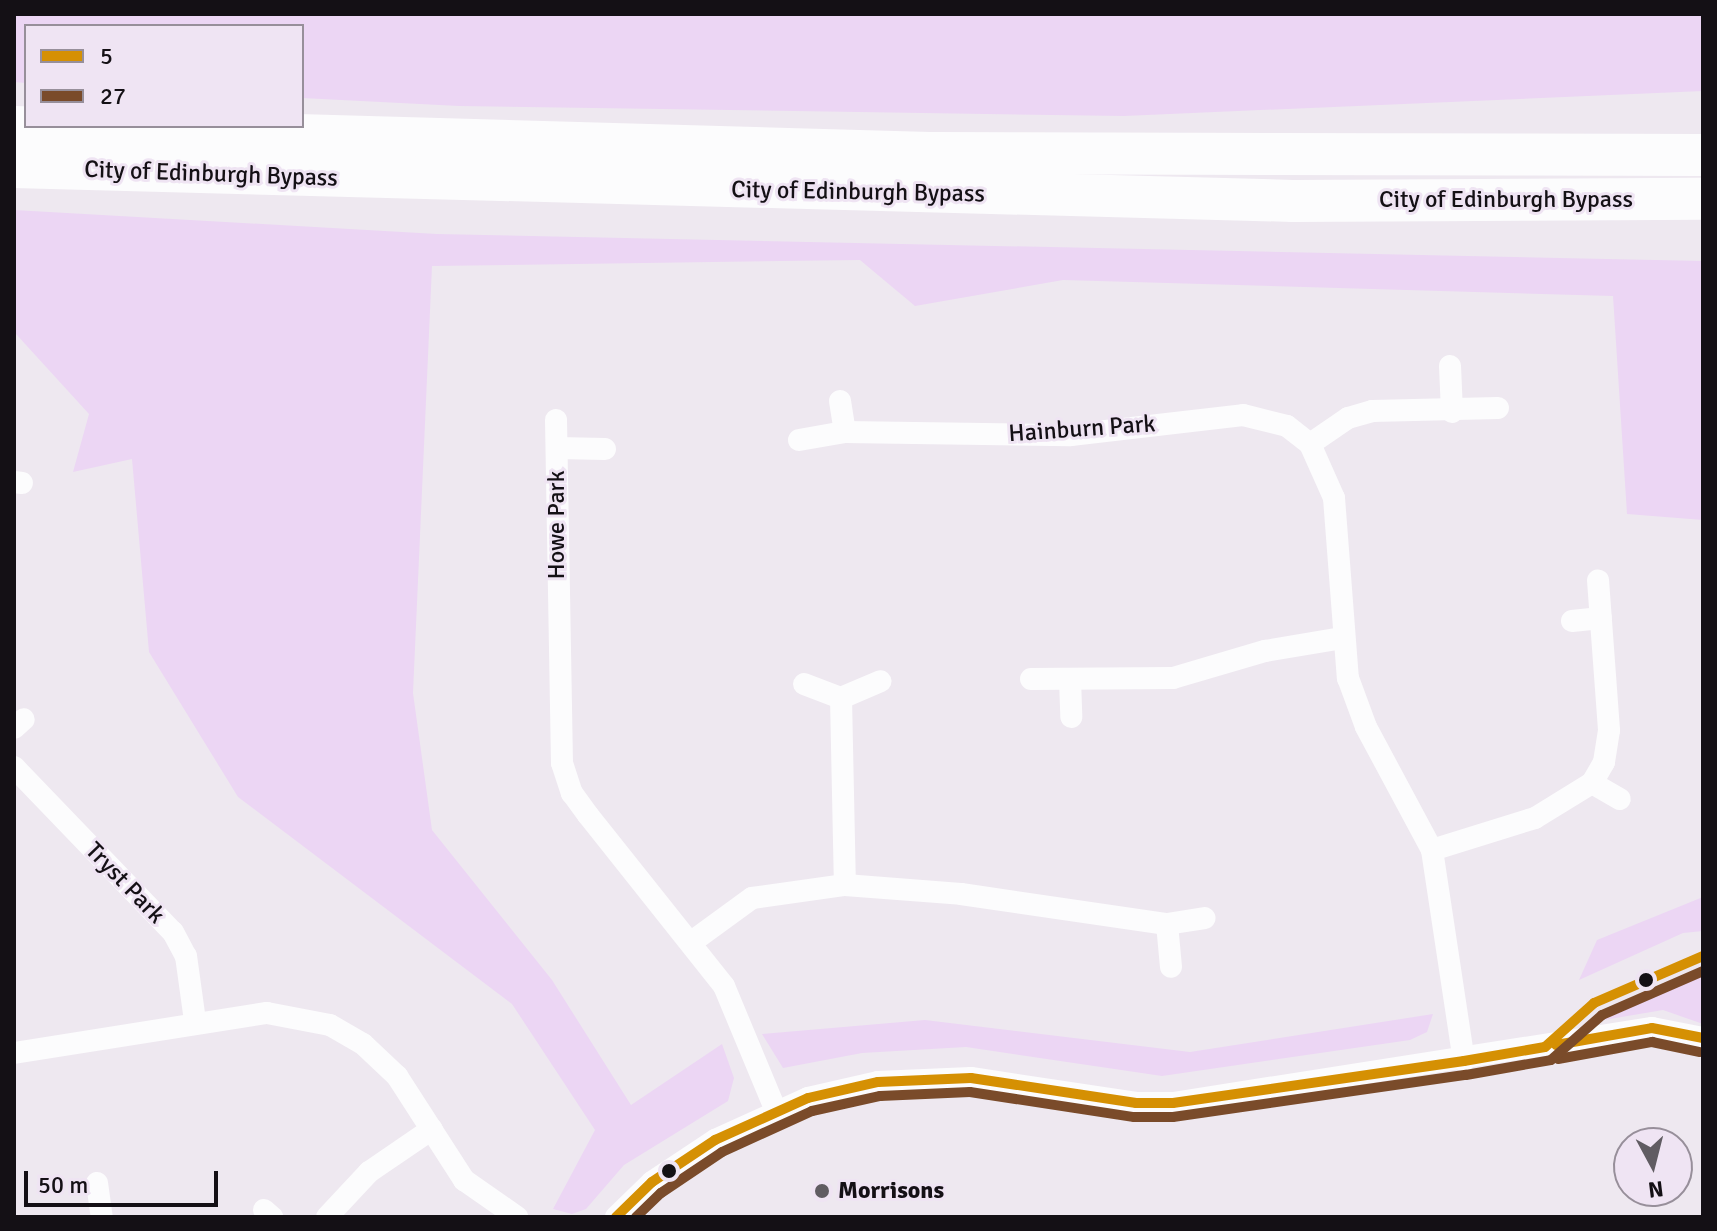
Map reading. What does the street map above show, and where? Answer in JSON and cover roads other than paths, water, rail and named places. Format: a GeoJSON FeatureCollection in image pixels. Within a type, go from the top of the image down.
{"type":"FeatureCollection","features":[{"type":"Feature","properties":{"kind":"highway","name":"City of Edinburgh Bypass"},"geometry":{"type":"LineString","coordinates":[[45,128],[697,149],[1289,157],[1703,155]]}},
{"type":"Feature","properties":{"kind":"highway"},"geometry":{"type":"LineString","coordinates":[[1289,157],[1703,131]]}},
{"type":"Feature","properties":{"kind":"highway","name":"City of Edinburgh Bypass"},"geometry":{"type":"LineString","coordinates":[[14,167],[1293,201],[1703,199]]}},
{"type":"Feature","properties":{"kind":"highway"},"geometry":{"type":"LineString","coordinates":[[1293,201],[1703,222]]}},
{"type":"Feature","properties":{"kind":"street"},"geometry":{"type":"LineString","coordinates":[[1450,366],[1452,412]]}},
{"type":"Feature","properties":{"kind":"street"},"geometry":{"type":"LineString","coordinates":[[840,401],[845,432]]}},
{"type":"Feature","properties":{"kind":"street"},"geometry":{"type":"LineString","coordinates":[[1464,1061],[1432,850],[1366,727],[1348,678],[1334,498],[1310,444],[1348,418],[1372,411],[1452,412],[1498,408]]}},
{"type":"Feature","properties":{"kind":"street","name":"Hainburn Park"},"geometry":{"type":"LineString","coordinates":[[799,440],[845,432],[1071,435],[1243,415],[1287,426],[1310,444]]}},
{"type":"Feature","properties":{"kind":"street","name":"Howe Park"},"geometry":{"type":"LineString","coordinates":[[556,420],[562,763],[572,793],[693,941],[724,986],[776,1111]]}},
{"type":"Feature","properties":{"kind":"street","name":"Howe Park"},"geometry":{"type":"LineString","coordinates":[[557,448],[605,449]]}},
{"type":"Feature","properties":{"kind":"street"},"geometry":{"type":"LineString","coordinates":[[1432,850],[1535,818],[1592,783],[1604,762],[1609,730],[1598,580]]}},
{"type":"Feature","properties":{"kind":"street"},"geometry":{"type":"LineString","coordinates":[[1572,621],[1601,618]]}},
{"type":"Feature","properties":{"kind":"street"},"geometry":{"type":"LineString","coordinates":[[1031,679],[1173,678],[1265,651],[1343,638]]}},
{"type":"Feature","properties":{"kind":"street"},"geometry":{"type":"LineString","coordinates":[[1070,679],[1071,717]]}},
{"type":"Feature","properties":{"kind":"street"},"geometry":{"type":"LineString","coordinates":[[804,684],[841,698],[881,681]]}},
{"type":"Feature","properties":{"kind":"street"},"geometry":{"type":"LineString","coordinates":[[841,698],[845,885]]}},
{"type":"Feature","properties":{"kind":"street","name":"Tryst Park"},"geometry":{"type":"LineString","coordinates":[[14,767],[173,932],[186,956],[195,1021]]}},
{"type":"Feature","properties":{"kind":"street"},"geometry":{"type":"LineString","coordinates":[[1592,783],[1620,799]]}},
{"type":"Feature","properties":{"kind":"street"},"geometry":{"type":"LineString","coordinates":[[693,941],[752,898],[845,885],[961,894],[1167,924],[1205,918]]}},
{"type":"Feature","properties":{"kind":"street"},"geometry":{"type":"LineString","coordinates":[[1167,924],[1171,967]]}},
{"type":"Feature","properties":{"kind":"street"},"geometry":{"type":"LineString","coordinates":[[14,1053],[195,1021],[267,1013],[330,1025],[363,1044],[397,1076],[464,1180],[517,1217]]}},
{"type":"Feature","properties":{"kind":"street"},"geometry":{"type":"LineString","coordinates":[[616,1217],[652,1182],[715,1140],[776,1111],[878,1082],[971,1078],[1136,1103],[1173,1103],[1464,1061],[1652,1028],[1703,1038]]}},
{"type":"Feature","properties":{"kind":"street"},"geometry":{"type":"LineString","coordinates":[[327,1217],[369,1172],[432,1129]]}},
{"type":"Feature","properties":{"kind":"street"},"geometry":{"type":"LineString","coordinates":[[97,1183],[102,1217]]}},
{"type":"Feature","properties":{"kind":"place","name":"Morrisons"},"geometry":{"type":"Point","coordinates":[822,1191]}}]}
